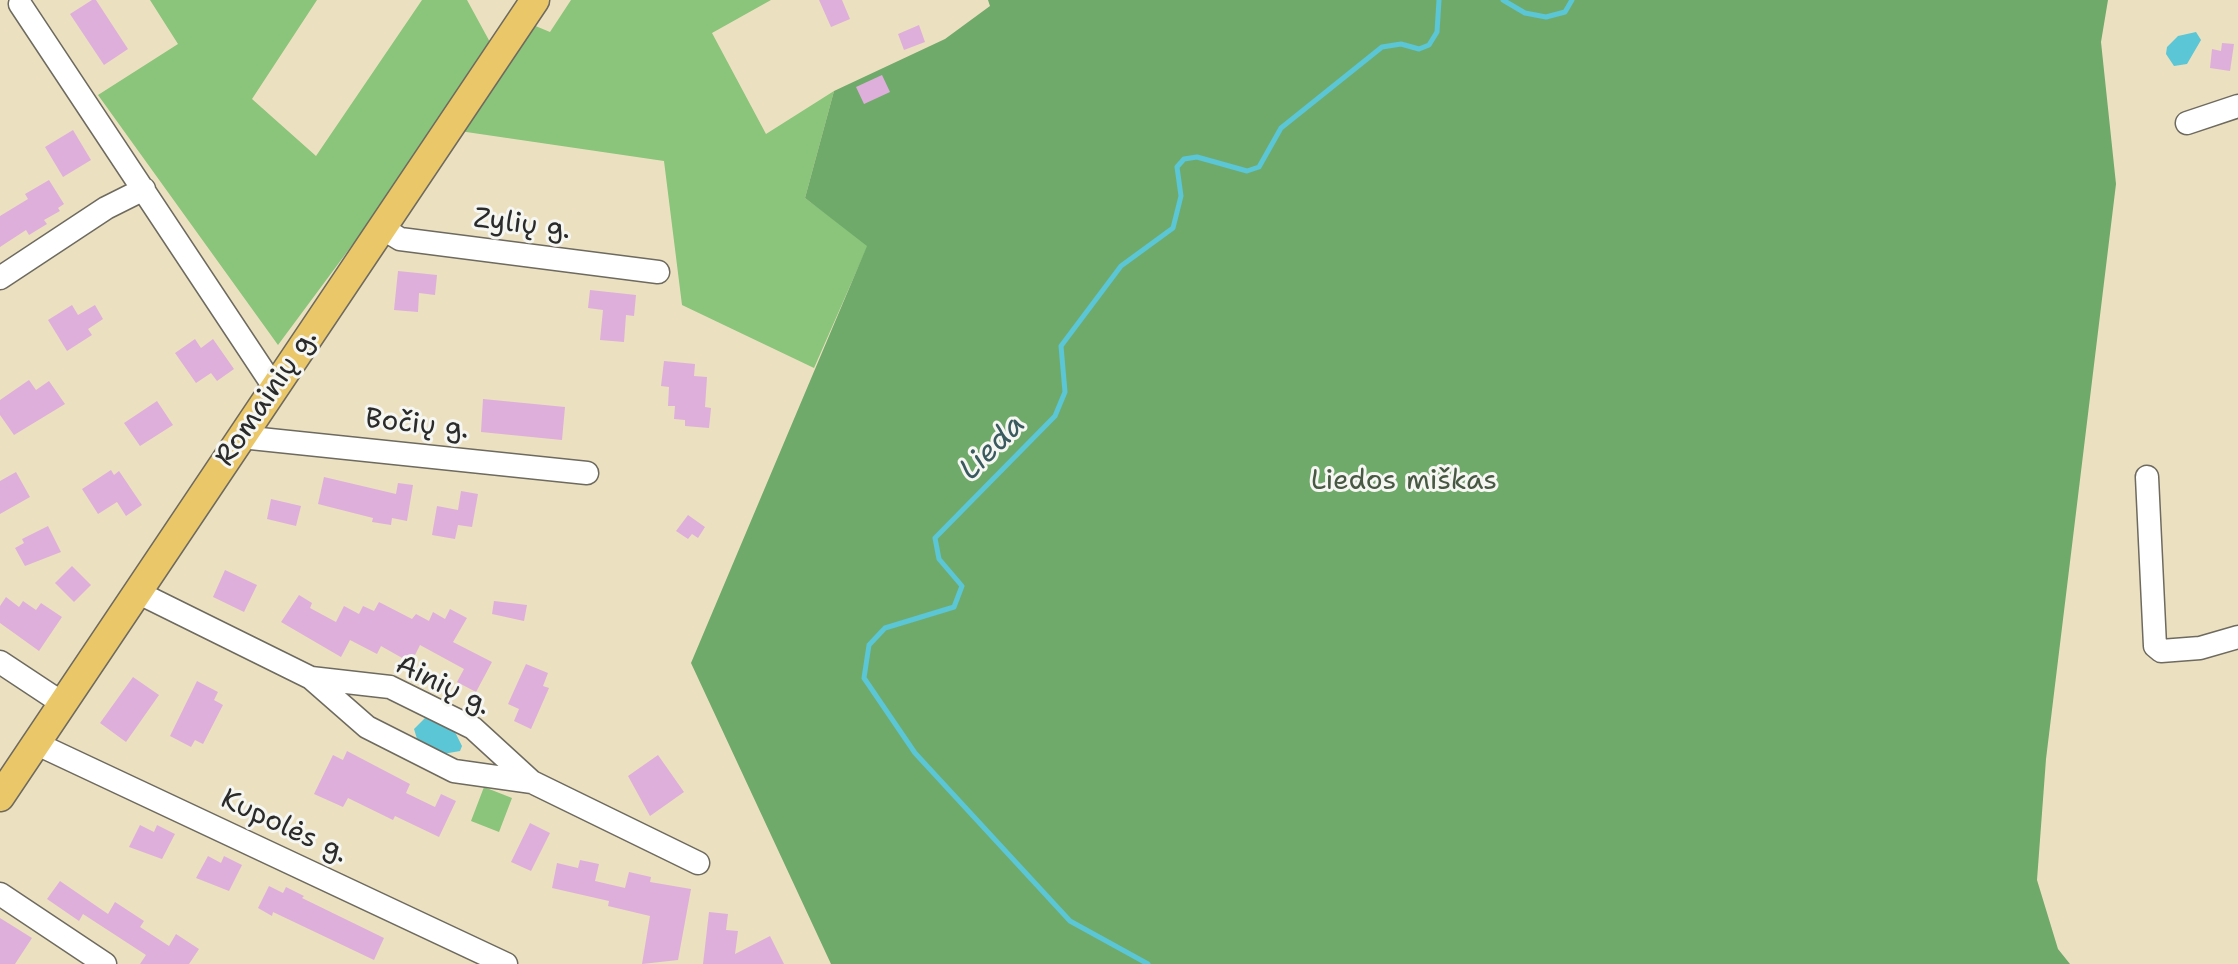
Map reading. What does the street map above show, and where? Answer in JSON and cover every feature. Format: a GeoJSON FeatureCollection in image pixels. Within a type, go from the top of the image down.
{"type":"FeatureCollection","features":[{"type":"Feature","properties":{"kind":"main road","name":"Romainių g."},"geometry":{"type":"LineString","coordinates":[[0,797],[535,0]]}},
{"type":"Feature","properties":{"kind":"street"},"geometry":{"type":"LineString","coordinates":[[20,4],[274,387]]}},
{"type":"Feature","properties":{"kind":"street"},"geometry":{"type":"LineString","coordinates":[[2187,123],[2238,106]]}},
{"type":"Feature","properties":{"kind":"street"},"geometry":{"type":"LineString","coordinates":[[0,278],[106,208],[144,189]]}},
{"type":"Feature","properties":{"kind":"street","name":"Zylių g."},"geometry":{"type":"LineString","coordinates":[[382,228],[400,239],[658,272]]}},
{"type":"Feature","properties":{"kind":"street","name":"Bočių g."},"geometry":{"type":"LineString","coordinates":[[241,437],[587,473]]}},
{"type":"Feature","properties":{"kind":"street"},"geometry":{"type":"LineString","coordinates":[[2147,477],[2155,646],[2161,651],[2174,650],[2238,637]]}},
{"type":"Feature","properties":{"kind":"street","name":"Ainių g."},"geometry":{"type":"LineString","coordinates":[[137,592],[311,678],[367,727],[454,771],[532,782]]}},
{"type":"Feature","properties":{"kind":"street"},"geometry":{"type":"LineString","coordinates":[[0,662],[62,703]]}},
{"type":"Feature","properties":{"kind":"street","name":"Ainių g."},"geometry":{"type":"LineString","coordinates":[[311,678],[390,687],[473,728],[532,782],[698,863]]}},
{"type":"Feature","properties":{"kind":"street","name":"Kupolės g."},"geometry":{"type":"LineString","coordinates":[[35,743],[506,964]]}},
{"type":"Feature","properties":{"kind":"street"},"geometry":{"type":"LineString","coordinates":[[0,894],[105,964]]}},
{"type":"Feature","properties":{"kind":"green space"},"geometry":{"type":"Polygon","coordinates":[[[150,0],[317,0],[252,99],[316,156],[422,0],[467,0],[497,55],[521,20],[550,32],[571,0],[771,0],[712,33],[766,134],[834,91],[805,198],[868,245],[814,368],[682,305],[664,161],[439,128],[278,345],[98,95],[178,44],[150,0]]]}},
{"type":"Feature","properties":{"kind":"green space","name":"Liedos miškas"},"geometry":{"type":"Polygon","coordinates":[[[988,0],[2108,0],[2101,42],[2116,184],[2046,759],[2037,880],[2058,949],[2070,964],[831,964],[691,663],[867,246],[805,198],[834,91],[945,39],[990,6],[988,0]]]}},
{"type":"Feature","properties":{"kind":"green space"},"geometry":{"type":"Polygon","coordinates":[[[484,787],[512,798],[499,832],[471,821],[484,787]]]}},
{"type":"Feature","properties":{"kind":"water"},"geometry":{"type":"Polygon","coordinates":[[[2196,32],[2201,40],[2187,64],[2174,66],[2166,54],[2167,47],[2178,36],[2196,32]]]}},
{"type":"Feature","properties":{"kind":"water"},"geometry":{"type":"Polygon","coordinates":[[[425,718],[455,732],[462,746],[460,751],[443,754],[418,742],[414,729],[425,718]]]}},
{"type":"Feature","properties":{"kind":"building"},"geometry":{"type":"Polygon","coordinates":[[[96,0],[128,49],[104,65],[70,14],[96,0]]]}},
{"type":"Feature","properties":{"kind":"building"},"geometry":{"type":"Polygon","coordinates":[[[819,0],[842,0],[850,19],[831,27],[819,0]]]}},
{"type":"Feature","properties":{"kind":"building"},"geometry":{"type":"Polygon","coordinates":[[[919,25],[925,42],[904,50],[898,34],[919,25]]]}},
{"type":"Feature","properties":{"kind":"building"},"geometry":{"type":"Polygon","coordinates":[[[2222,43],[2234,44],[2230,71],[2210,68],[2212,49],[2221,51],[2222,43]]]}},
{"type":"Feature","properties":{"kind":"building"},"geometry":{"type":"Polygon","coordinates":[[[882,75],[890,92],[864,104],[856,87],[882,75]]]}},
{"type":"Feature","properties":{"kind":"building"},"geometry":{"type":"Polygon","coordinates":[[[73,130],[91,160],[63,177],[45,147],[73,130]]]}},
{"type":"Feature","properties":{"kind":"building"},"geometry":{"type":"Polygon","coordinates":[[[49,180],[64,204],[58,208],[60,211],[44,220],[47,224],[29,235],[26,230],[0,247],[0,216],[28,199],[25,194],[49,180]]]}},
{"type":"Feature","properties":{"kind":"building"},"geometry":{"type":"Polygon","coordinates":[[[398,271],[437,275],[435,295],[419,293],[418,312],[394,310],[398,271]]]}},
{"type":"Feature","properties":{"kind":"building"},"geometry":{"type":"Polygon","coordinates":[[[590,290],[636,295],[634,316],[626,315],[624,342],[600,340],[603,310],[588,308],[590,290]]]}},
{"type":"Feature","properties":{"kind":"building"},"geometry":{"type":"Polygon","coordinates":[[[72,305],[78,315],[95,305],[103,319],[88,329],[92,335],[67,351],[48,320],[72,305]]]}},
{"type":"Feature","properties":{"kind":"building"},"geometry":{"type":"Polygon","coordinates":[[[195,339],[201,348],[213,339],[234,369],[217,381],[211,373],[196,383],[175,353],[195,339]]]}},
{"type":"Feature","properties":{"kind":"building"},"geometry":{"type":"Polygon","coordinates":[[[664,361],[695,364],[694,376],[707,377],[705,407],[711,408],[709,428],[685,426],[685,420],[674,419],[675,406],[668,406],[669,387],[661,386],[664,361]]]}},
{"type":"Feature","properties":{"kind":"building"},"geometry":{"type":"Polygon","coordinates":[[[29,380],[36,390],[49,381],[65,404],[14,435],[0,415],[0,400],[29,380]]]}},
{"type":"Feature","properties":{"kind":"building"},"geometry":{"type":"Polygon","coordinates":[[[483,399],[565,407],[562,440],[481,432],[483,399]]]}},
{"type":"Feature","properties":{"kind":"building"},"geometry":{"type":"Polygon","coordinates":[[[157,401],[173,425],[140,446],[124,423],[157,401]]]}},
{"type":"Feature","properties":{"kind":"building"},"geometry":{"type":"Polygon","coordinates":[[[111,470],[114,475],[119,471],[142,505],[126,516],[117,502],[98,514],[82,489],[111,470]]]}},
{"type":"Feature","properties":{"kind":"building"},"geometry":{"type":"Polygon","coordinates":[[[16,472],[30,497],[0,514],[0,481],[16,472]]]}},
{"type":"Feature","properties":{"kind":"building"},"geometry":{"type":"Polygon","coordinates":[[[324,477],[396,494],[398,483],[413,485],[407,521],[392,518],[391,525],[372,522],[373,518],[318,504],[324,477]]]}},
{"type":"Feature","properties":{"kind":"building"},"geometry":{"type":"Polygon","coordinates":[[[461,491],[478,494],[472,527],[458,525],[455,539],[432,535],[437,506],[458,510],[461,491]]]}},
{"type":"Feature","properties":{"kind":"building"},"geometry":{"type":"Polygon","coordinates":[[[271,499],[301,506],[296,526],[267,519],[271,499]]]}},
{"type":"Feature","properties":{"kind":"building"},"geometry":{"type":"Polygon","coordinates":[[[688,515],[705,527],[698,538],[692,534],[688,539],[676,531],[688,515]]]}},
{"type":"Feature","properties":{"kind":"building"},"geometry":{"type":"Polygon","coordinates":[[[48,526],[61,552],[25,566],[15,548],[24,543],[22,539],[48,526]]]}},
{"type":"Feature","properties":{"kind":"building"},"geometry":{"type":"Polygon","coordinates":[[[72,566],[91,585],[74,602],[55,583],[72,566]]]}},
{"type":"Feature","properties":{"kind":"building"},"geometry":{"type":"Polygon","coordinates":[[[225,570],[257,585],[244,612],[213,597],[225,570]]]}},
{"type":"Feature","properties":{"kind":"building"},"geometry":{"type":"Polygon","coordinates":[[[299,595],[312,603],[310,608],[336,622],[344,606],[359,614],[363,606],[374,611],[379,602],[412,619],[416,614],[429,621],[433,612],[445,619],[450,609],[467,618],[453,642],[492,662],[476,692],[457,682],[464,669],[420,645],[411,663],[381,646],[377,654],[350,640],[341,657],[281,622],[299,595]]]}},
{"type":"Feature","properties":{"kind":"building"},"geometry":{"type":"Polygon","coordinates":[[[6,597],[19,607],[23,601],[36,610],[41,603],[62,617],[39,651],[0,623],[0,606],[6,597]]]}},
{"type":"Feature","properties":{"kind":"building"},"geometry":{"type":"Polygon","coordinates":[[[494,601],[527,605],[524,621],[492,614],[494,601]]]}},
{"type":"Feature","properties":{"kind":"building"},"geometry":{"type":"Polygon","coordinates":[[[526,664],[548,673],[543,686],[549,688],[531,729],[514,721],[519,709],[508,704],[526,664]]]}},
{"type":"Feature","properties":{"kind":"building"},"geometry":{"type":"Polygon","coordinates":[[[133,677],[159,695],[126,742],[100,723],[133,677]]]}},
{"type":"Feature","properties":{"kind":"building"},"geometry":{"type":"Polygon","coordinates":[[[197,681],[218,692],[214,700],[223,705],[203,744],[195,740],[191,747],[170,736],[197,681]]]}},
{"type":"Feature","properties":{"kind":"building"},"geometry":{"type":"Polygon","coordinates":[[[347,751],[410,784],[406,793],[435,807],[441,794],[456,801],[439,837],[395,816],[393,820],[348,798],[343,807],[314,794],[333,755],[343,760],[347,751]]]}},
{"type":"Feature","properties":{"kind":"building"},"geometry":{"type":"Polygon","coordinates":[[[658,755],[684,792],[650,816],[628,776],[658,755]]]}},
{"type":"Feature","properties":{"kind":"building"},"geometry":{"type":"Polygon","coordinates":[[[530,823],[550,833],[531,871],[511,862],[530,823]]]}},
{"type":"Feature","properties":{"kind":"building"},"geometry":{"type":"Polygon","coordinates":[[[140,825],[154,832],[157,825],[175,834],[162,859],[129,847],[140,825]]]}},
{"type":"Feature","properties":{"kind":"building"},"geometry":{"type":"Polygon","coordinates":[[[208,856],[221,863],[224,856],[242,865],[229,891],[196,878],[208,856]]]}},
{"type":"Feature","properties":{"kind":"building"},"geometry":{"type":"Polygon","coordinates":[[[580,860],[599,864],[595,881],[625,888],[629,872],[651,877],[650,882],[691,889],[678,960],[642,964],[650,916],[608,906],[609,901],[552,888],[557,863],[578,868],[580,860]]]}},
{"type":"Feature","properties":{"kind":"building"},"geometry":{"type":"Polygon","coordinates":[[[60,881],[108,914],[115,902],[144,921],[140,927],[169,946],[176,934],[199,949],[189,964],[140,964],[146,955],[83,914],[79,921],[47,899],[60,881]]]}},
{"type":"Feature","properties":{"kind":"building"},"geometry":{"type":"Polygon","coordinates":[[[269,886],[283,893],[286,887],[384,938],[374,960],[273,912],[272,916],[258,908],[269,886]]]}},
{"type":"Feature","properties":{"kind":"building"},"geometry":{"type":"Polygon","coordinates":[[[709,912],[728,914],[726,930],[738,931],[735,954],[770,936],[784,964],[703,964],[709,912]]]}},
{"type":"Feature","properties":{"kind":"building"},"geometry":{"type":"Polygon","coordinates":[[[0,918],[32,938],[15,964],[0,964],[0,918]]]}},
{"type":"Feature","properties":{"kind":"waterway","name":"Lieda"},"geometry":{"type":"LineString","coordinates":[[1148,964],[1070,921],[915,753],[864,678],[869,645],[885,628],[954,607],[962,586],[939,559],[935,538],[1055,416],[1065,392],[1061,346],[1121,266],[1173,228],[1181,196],[1177,167],[1184,159],[1197,157],[1247,171],[1259,167],[1281,128],[1382,47],[1401,44],[1419,49],[1429,45],[1437,32],[1439,0]]}},
{"type":"Feature","properties":{"kind":"waterway","name":"Lieda"},"geometry":{"type":"LineString","coordinates":[[1503,0],[1525,13],[1546,17],[1565,12],[1572,0]]}}]}
